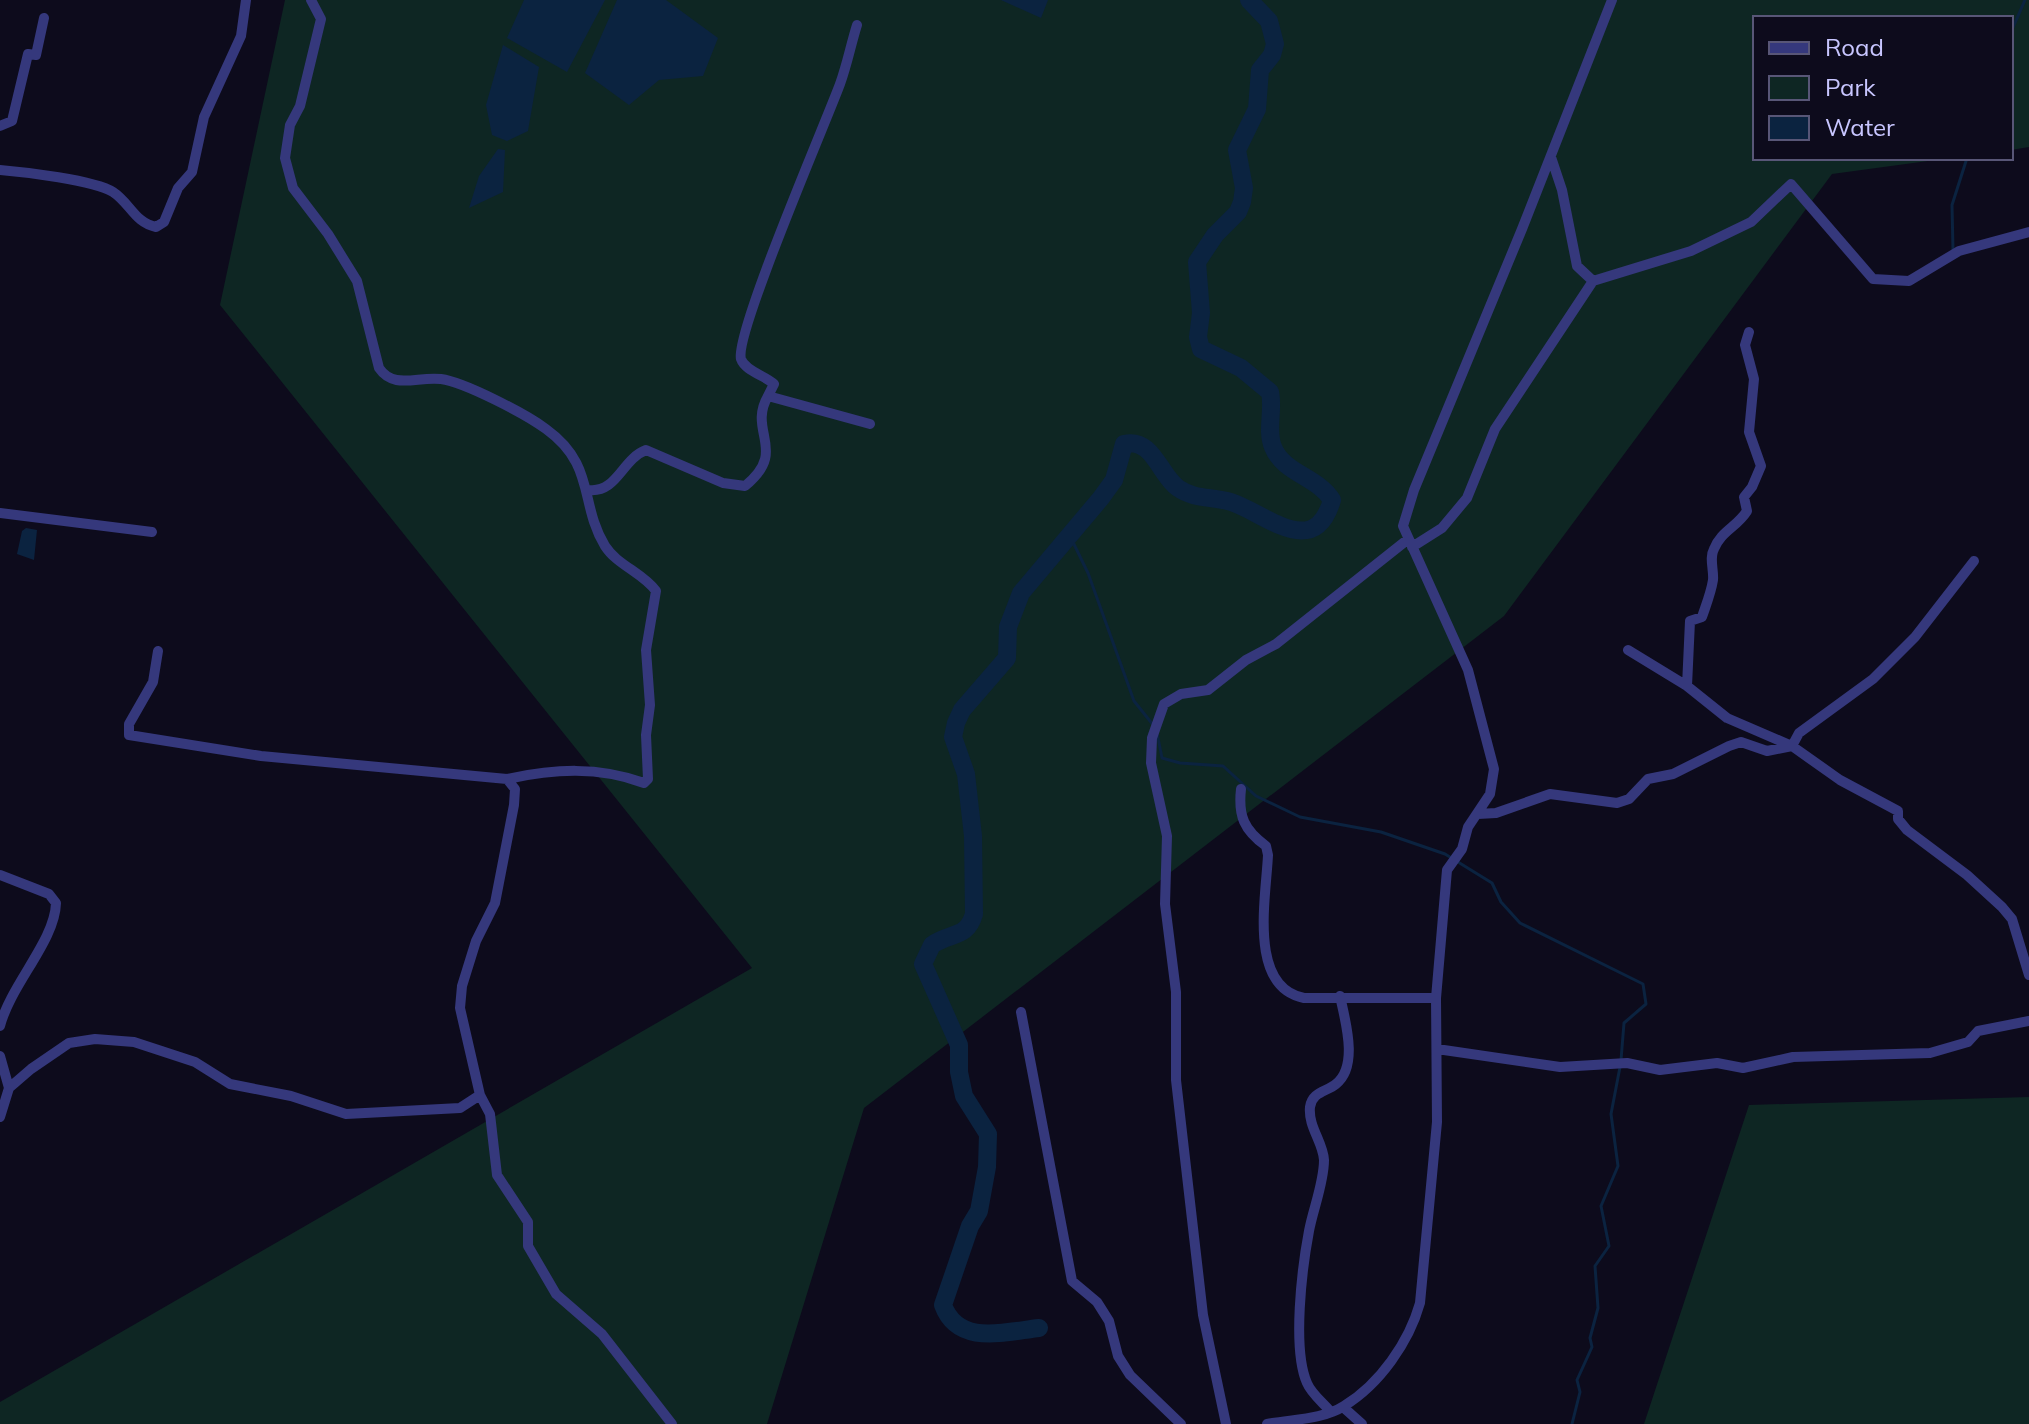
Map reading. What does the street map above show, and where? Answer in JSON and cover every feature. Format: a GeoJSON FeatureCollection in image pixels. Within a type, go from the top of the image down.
{"type":"FeatureCollection","features":[{"type":"Feature","properties":{"kind":"street"},"geometry":{"type":"LineString","coordinates":[[0,170],[93,184],[112,191],[136,217],[156,227],[164,222],[178,188],[192,172],[204,117],[241,36],[246,0]]}},
{"type":"Feature","properties":{"kind":"street"},"geometry":{"type":"LineString","coordinates":[[158,651],[153,682],[129,724],[129,735],[261,756],[507,779],[559,768],[621,774],[644,783],[648,779],[646,735],[650,705],[646,650],[656,591],[608,551],[597,532],[589,490],[572,453],[546,428],[477,390],[441,379],[391,381],[379,368],[357,281],[328,234],[293,188],[285,158],[290,125],[300,106],[321,19],[311,0]]}},
{"type":"Feature","properties":{"kind":"street"},"geometry":{"type":"LineString","coordinates":[[1267,1424],[1305,1419],[1343,1407],[1392,1360],[1414,1324],[1420,1303],[1437,1122],[1436,998],[1447,870],[1462,849],[1468,827],[1490,794],[1494,769],[1468,670],[1403,526],[1414,490],[1612,0]]}},
{"type":"Feature","properties":{"kind":"street"},"geometry":{"type":"LineString","coordinates":[[0,126],[12,121],[28,54],[36,55],[44,18]]}},
{"type":"Feature","properties":{"kind":"street"},"geometry":{"type":"LineString","coordinates":[[589,490],[600,491],[610,485],[635,454],[646,450],[723,483],[745,486],[764,465],[768,455],[762,417],[774,384],[765,375],[747,367],[741,359],[742,346],[761,284],[841,81],[857,25]]}},
{"type":"Feature","properties":{"kind":"street"},"geometry":{"type":"LineString","coordinates":[[1551,157],[1562,190],[1577,266],[1593,281]]}},
{"type":"Feature","properties":{"kind":"street"},"geometry":{"type":"LineString","coordinates":[[1226,1424],[1203,1315],[1176,1080],[1176,992],[1165,904],[1167,836],[1151,763],[1152,738],[1164,704],[1181,694],[1208,690],[1246,660],[1276,644],[1410,544],[1442,528],[1467,498],[1495,429],[1593,281],[1691,251],[1751,222],[1791,184],[1873,279],[1909,281],[1959,251],[2029,232]]}},
{"type":"Feature","properties":{"kind":"street"},"geometry":{"type":"LineString","coordinates":[[1687,686],[1690,621],[1702,617],[1707,604],[1713,580],[1712,552],[1722,533],[1738,524],[1747,511],[1744,497],[1761,466],[1749,432],[1754,379],[1745,345],[1749,332]]}},
{"type":"Feature","properties":{"kind":"street"},"geometry":{"type":"LineString","coordinates":[[768,396],[870,424]]}},
{"type":"Feature","properties":{"kind":"street"},"geometry":{"type":"LineString","coordinates":[[0,513],[152,532]]}},
{"type":"Feature","properties":{"kind":"street"},"geometry":{"type":"LineString","coordinates":[[1792,746],[1799,733],[1873,679],[1904,647],[1974,561]]}},
{"type":"Feature","properties":{"kind":"street"},"geometry":{"type":"LineString","coordinates":[[1628,650],[1687,686],[1727,718],[1792,746],[1840,780],[1898,811],[1898,819],[1907,830],[1986,891],[2012,919],[2029,975]]}},
{"type":"Feature","properties":{"kind":"street"},"geometry":{"type":"LineString","coordinates":[[1478,814],[1496,813],[1550,794],[1617,803],[1629,799],[1648,779],[1673,774],[1741,742],[1767,751],[1792,746]]}},
{"type":"Feature","properties":{"kind":"street"},"geometry":{"type":"LineString","coordinates":[[507,779],[515,789],[514,805],[495,903],[476,941],[462,986],[460,1008],[468,1029],[480,1095],[490,1114],[497,1175],[528,1222],[528,1246],[556,1294],[602,1334],[672,1424]]}},
{"type":"Feature","properties":{"kind":"street"},"geometry":{"type":"LineString","coordinates":[[1241,789],[1240,818],[1254,838],[1266,846],[1268,855],[1265,942],[1271,976],[1293,996],[1436,998]]}},
{"type":"Feature","properties":{"kind":"street"},"geometry":{"type":"LineString","coordinates":[[0,875],[49,894],[56,903],[52,929],[32,957],[4,1009],[0,1026]]}},
{"type":"Feature","properties":{"kind":"street"},"geometry":{"type":"LineString","coordinates":[[1330,1411],[1307,1384],[1300,1359],[1308,1234],[1324,1158],[1314,1134],[1310,1108],[1318,1093],[1337,1083],[1344,1074],[1348,1045],[1340,996]]}},
{"type":"Feature","properties":{"kind":"street"},"geometry":{"type":"LineString","coordinates":[[1021,1012],[1072,1281],[1097,1302],[1109,1321],[1118,1356],[1130,1375],[1181,1424]]}},
{"type":"Feature","properties":{"kind":"street"},"geometry":{"type":"LineString","coordinates":[[1437,1049],[1560,1067],[1627,1063],[1660,1070],[1717,1063],[1743,1068],[1793,1057],[1930,1053],[1968,1042],[1978,1031],[2029,1021]]}},
{"type":"Feature","properties":{"kind":"street"},"geometry":{"type":"LineString","coordinates":[[9,1088],[69,1043],[95,1039],[145,1045],[195,1062],[230,1084],[291,1096],[346,1114],[460,1108],[480,1095]]}},
{"type":"Feature","properties":{"kind":"street"},"geometry":{"type":"LineString","coordinates":[[0,1056],[9,1088],[0,1117]]}},
{"type":"Feature","properties":{"kind":"street"},"geometry":{"type":"LineString","coordinates":[[1343,1407],[1362,1424]]}},
{"type":"Feature","properties":{"kind":"green space"},"geometry":{"type":"Polygon","coordinates":[[[285,0],[2029,0],[2029,147],[2013,150],[2013,16],[1753,16],[1753,160],[1935,160],[1832,174],[1504,616],[864,1108],[767,1424],[0,1424],[0,1402],[752,968],[220,305],[285,0]]]}},
{"type":"Feature","properties":{"kind":"green space"},"geometry":{"type":"Polygon","coordinates":[[[2029,1097],[2029,1424],[1644,1424],[1749,1105],[2029,1097]]]}},
{"type":"Feature","properties":{"kind":"water"},"geometry":{"type":"Polygon","coordinates":[[[524,0],[605,0],[567,72],[507,38],[524,0]]]}},
{"type":"Feature","properties":{"kind":"water"},"geometry":{"type":"Polygon","coordinates":[[[617,0],[666,0],[718,38],[703,76],[659,80],[629,105],[585,73],[617,0]]]}},
{"type":"Feature","properties":{"kind":"water"},"geometry":{"type":"Polygon","coordinates":[[[1001,0],[1048,0],[1041,18],[1001,0]]]}},
{"type":"Feature","properties":{"kind":"water"},"geometry":{"type":"Polygon","coordinates":[[[503,45],[539,67],[528,131],[507,141],[492,135],[486,105],[503,45]]]}},
{"type":"Feature","properties":{"kind":"water"},"geometry":{"type":"Polygon","coordinates":[[[498,149],[505,150],[503,192],[469,208],[479,176],[498,149]]]}},
{"type":"Feature","properties":{"kind":"water"},"geometry":{"type":"Polygon","coordinates":[[[26,528],[37,530],[34,560],[17,554],[22,531],[26,528]]]}},
{"type":"Feature","properties":{"kind":"waterway"},"geometry":{"type":"LineString","coordinates":[[1039,1328],[997,1333],[971,1331],[950,1318],[943,1305],[970,1226],[979,1211],[987,1167],[988,1134],[964,1096],[959,1072],[959,1045],[923,964],[932,945],[967,928],[974,914],[973,836],[966,774],[953,737],[962,710],[1007,658],[1008,627],[1021,593],[1114,480],[1124,444],[1142,446],[1184,492],[1231,502],[1288,528],[1302,531],[1314,528],[1324,518],[1332,500],[1326,492],[1278,456],[1270,434],[1270,392],[1241,368],[1201,349],[1198,337],[1201,313],[1197,262],[1215,235],[1238,212],[1242,202],[1244,188],[1237,150],[1257,109],[1260,70],[1272,55],[1275,44],[1269,21],[1249,0]]}},
{"type":"Feature","properties":{"kind":"waterway"},"geometry":{"type":"LineString","coordinates":[[2013,27],[2025,0]]}},
{"type":"Feature","properties":{"kind":"waterway"},"geometry":{"type":"LineString","coordinates":[[1953,250],[1952,205],[1966,160]]}},
{"type":"Feature","properties":{"kind":"waterway"},"geometry":{"type":"LineString","coordinates":[[1069,534],[1088,573],[1134,701],[1154,726]]}},
{"type":"Feature","properties":{"kind":"waterway"},"geometry":{"type":"LineString","coordinates":[[1157,733],[1162,758],[1180,763],[1223,766],[1256,796],[1300,817],[1381,832],[1445,854],[1492,883],[1501,902],[1520,923],[1643,984],[1646,1004],[1624,1023],[1621,1060]]}},
{"type":"Feature","properties":{"kind":"waterway"},"geometry":{"type":"LineString","coordinates":[[1572,1424],[1580,1392],[1577,1380],[1592,1347],[1590,1338],[1598,1308],[1595,1266],[1609,1246],[1601,1206],[1618,1166],[1611,1114],[1620,1067]]}}]}
